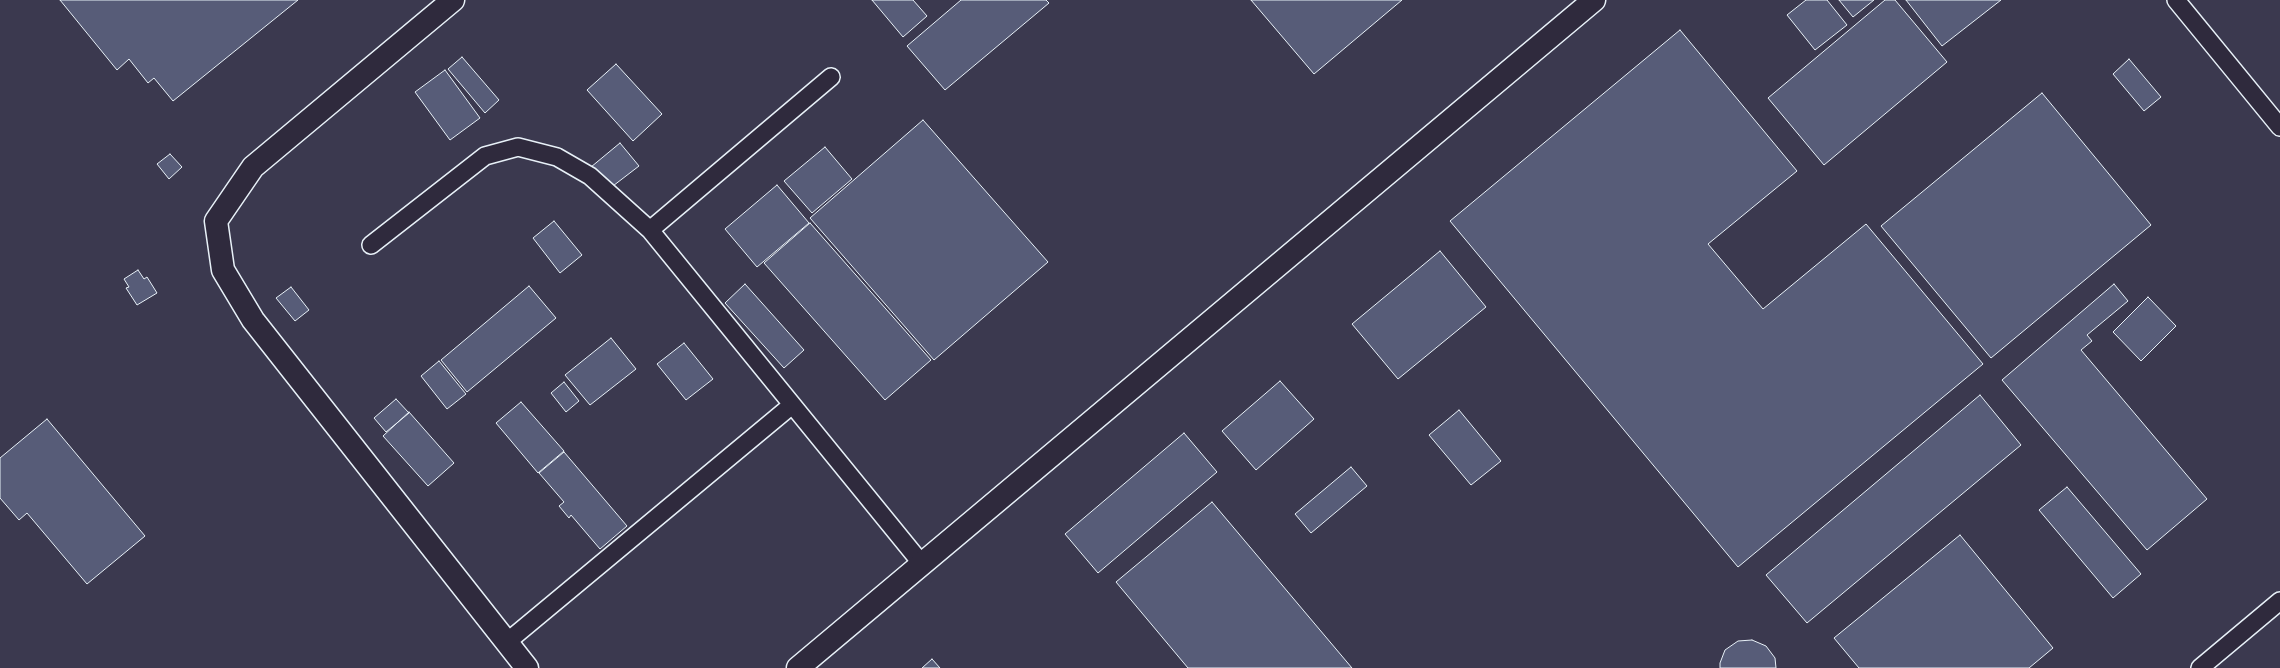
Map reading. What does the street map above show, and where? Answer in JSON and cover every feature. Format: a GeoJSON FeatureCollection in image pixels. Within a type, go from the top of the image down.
{"type":"FeatureCollection","features":[{"type":"Feature","properties":{"kind":"street"},"geometry":{"type":"LineString","coordinates":[[453,0],[253,167],[216,222],[223,270],[253,320],[527,668]]}},
{"type":"Feature","properties":{"kind":"street"},"geometry":{"type":"LineString","coordinates":[[798,668],[1594,0]]}},
{"type":"Feature","properties":{"kind":"lane"},"geometry":{"type":"LineString","coordinates":[[2176,0],[2280,127]]}},
{"type":"Feature","properties":{"kind":"lane"},"geometry":{"type":"LineString","coordinates":[[650,230],[831,77]]}},
{"type":"Feature","properties":{"kind":"lane"},"geometry":{"type":"LineString","coordinates":[[371,245],[485,156],[518,147],[556,157],[590,176],[650,230],[922,564]]}},
{"type":"Feature","properties":{"kind":"lane"},"geometry":{"type":"LineString","coordinates":[[506,642],[792,405]]}},
{"type":"Feature","properties":{"kind":"lane"},"geometry":{"type":"LineString","coordinates":[[2200,668],[2280,601]]}},
{"type":"Feature","properties":{"kind":"shaded area"},"geometry":{"type":"Polygon","coordinates":[[[0,0],[2280,0],[2280,668],[0,668],[0,0]]]}},
{"type":"Feature","properties":{"kind":"building"},"geometry":{"type":"Polygon","coordinates":[[[60,0],[298,0],[173,101],[154,78],[148,83],[129,59],[117,70],[60,0]]]}},
{"type":"Feature","properties":{"kind":"building"},"geometry":{"type":"Polygon","coordinates":[[[872,0],[913,0],[927,16],[903,37],[872,0]]]}},
{"type":"Feature","properties":{"kind":"building"},"geometry":{"type":"Polygon","coordinates":[[[961,0],[1046,0],[1049,3],[945,90],[907,46],[961,0]]]}},
{"type":"Feature","properties":{"kind":"building"},"geometry":{"type":"Polygon","coordinates":[[[1251,0],[1402,0],[1314,74],[1251,0]]]}},
{"type":"Feature","properties":{"kind":"building"},"geometry":{"type":"Polygon","coordinates":[[[1806,0],[1827,0],[1847,25],[1815,50],[1787,15],[1806,0]]]}},
{"type":"Feature","properties":{"kind":"building"},"geometry":{"type":"Polygon","coordinates":[[[1839,0],[1874,0],[1853,17],[1839,0]]]}},
{"type":"Feature","properties":{"kind":"building"},"geometry":{"type":"Polygon","coordinates":[[[1885,0],[1895,0],[1947,62],[1824,165],[1768,98],[1885,0]]]}},
{"type":"Feature","properties":{"kind":"building"},"geometry":{"type":"Polygon","coordinates":[[[1906,0],[2001,0],[1942,46],[1906,0]]]}},
{"type":"Feature","properties":{"kind":"building"},"geometry":{"type":"Polygon","coordinates":[[[1680,30],[1797,171],[1708,244],[1763,309],[1866,224],[1983,364],[1738,567],[1450,221],[1680,30]]]}},
{"type":"Feature","properties":{"kind":"building"},"geometry":{"type":"Polygon","coordinates":[[[462,57],[499,100],[485,113],[448,69],[462,57]]]}},
{"type":"Feature","properties":{"kind":"building"},"geometry":{"type":"Polygon","coordinates":[[[2129,59],[2161,97],[2144,111],[2113,74],[2129,59]]]}},
{"type":"Feature","properties":{"kind":"building"},"geometry":{"type":"Polygon","coordinates":[[[616,64],[662,114],[633,141],[587,90],[616,64]]]}},
{"type":"Feature","properties":{"kind":"building"},"geometry":{"type":"Polygon","coordinates":[[[445,70],[480,118],[450,140],[415,92],[445,70]]]}},
{"type":"Feature","properties":{"kind":"building"},"geometry":{"type":"Polygon","coordinates":[[[2042,93],[2151,225],[1991,358],[1881,226],[2042,93]]]}},
{"type":"Feature","properties":{"kind":"building"},"geometry":{"type":"Polygon","coordinates":[[[923,120],[1048,262],[934,360],[810,218],[923,120]]]}},
{"type":"Feature","properties":{"kind":"building"},"geometry":{"type":"Polygon","coordinates":[[[620,143],[639,166],[609,189],[591,167],[620,143]]]}},
{"type":"Feature","properties":{"kind":"building"},"geometry":{"type":"Polygon","coordinates":[[[825,147],[852,179],[812,213],[784,181],[825,147]]]}},
{"type":"Feature","properties":{"kind":"building"},"geometry":{"type":"Polygon","coordinates":[[[170,154],[182,167],[169,179],[157,164],[170,154]]]}},
{"type":"Feature","properties":{"kind":"building"},"geometry":{"type":"Polygon","coordinates":[[[777,185],[809,223],[757,267],[725,229],[777,185]]]}},
{"type":"Feature","properties":{"kind":"building"},"geometry":{"type":"Polygon","coordinates":[[[554,221],[582,255],[560,273],[533,238],[554,221]]]}},
{"type":"Feature","properties":{"kind":"building"},"geometry":{"type":"Polygon","coordinates":[[[810,223],[931,360],[885,400],[764,263],[810,223]]]}},
{"type":"Feature","properties":{"kind":"building"},"geometry":{"type":"Polygon","coordinates":[[[1440,251],[1486,307],[1398,379],[1352,324],[1440,251]]]}},
{"type":"Feature","properties":{"kind":"building"},"geometry":{"type":"Polygon","coordinates":[[[138,270],[144,279],[147,277],[157,293],[137,305],[126,288],[129,287],[124,279],[138,270]]]}},
{"type":"Feature","properties":{"kind":"building"},"geometry":{"type":"Polygon","coordinates":[[[745,284],[804,350],[784,368],[725,303],[745,284]]]}},
{"type":"Feature","properties":{"kind":"building"},"geometry":{"type":"Polygon","coordinates":[[[2114,284],[2128,301],[2087,335],[2092,341],[2081,350],[2207,499],[2147,550],[2002,380],[2114,284]]]}},
{"type":"Feature","properties":{"kind":"building"},"geometry":{"type":"Polygon","coordinates":[[[529,286],[556,318],[467,392],[441,360],[529,286]]]}},
{"type":"Feature","properties":{"kind":"building"},"geometry":{"type":"Polygon","coordinates":[[[291,287],[309,310],[295,321],[276,298],[291,287]]]}},
{"type":"Feature","properties":{"kind":"building"},"geometry":{"type":"Polygon","coordinates":[[[2148,297],[2176,326],[2141,361],[2113,332],[2148,297]]]}},
{"type":"Feature","properties":{"kind":"building"},"geometry":{"type":"Polygon","coordinates":[[[611,338],[636,369],[590,405],[565,375],[611,338]]]}},
{"type":"Feature","properties":{"kind":"building"},"geometry":{"type":"Polygon","coordinates":[[[684,343],[713,379],[686,400],[657,364],[684,343]]]}},
{"type":"Feature","properties":{"kind":"building"},"geometry":{"type":"Polygon","coordinates":[[[439,361],[466,394],[447,409],[421,376],[439,361]]]}},
{"type":"Feature","properties":{"kind":"building"},"geometry":{"type":"Polygon","coordinates":[[[1280,381],[1314,419],[1256,470],[1222,431],[1280,381]]]}},
{"type":"Feature","properties":{"kind":"building"},"geometry":{"type":"Polygon","coordinates":[[[564,382],[579,401],[566,412],[551,393],[564,382]]]}},
{"type":"Feature","properties":{"kind":"building"},"geometry":{"type":"Polygon","coordinates":[[[1980,395],[2021,445],[1807,623],[1766,575],[1980,395]]]}},
{"type":"Feature","properties":{"kind":"building"},"geometry":{"type":"Polygon","coordinates":[[[396,399],[409,413],[386,432],[374,418],[396,399]]]}},
{"type":"Feature","properties":{"kind":"building"},"geometry":{"type":"Polygon","coordinates":[[[521,402],[564,451],[538,473],[496,423],[521,402]]]}},
{"type":"Feature","properties":{"kind":"building"},"geometry":{"type":"Polygon","coordinates":[[[1459,410],[1501,461],[1471,485],[1429,435],[1459,410]]]}},
{"type":"Feature","properties":{"kind":"building"},"geometry":{"type":"Polygon","coordinates":[[[409,412],[454,463],[428,486],[383,436],[409,412]]]}},
{"type":"Feature","properties":{"kind":"building"},"geometry":{"type":"Polygon","coordinates":[[[47,419],[145,536],[87,584],[27,513],[19,520],[0,498],[0,458],[47,419]]]}},
{"type":"Feature","properties":{"kind":"building"},"geometry":{"type":"Polygon","coordinates":[[[1184,433],[1217,472],[1098,573],[1065,534],[1184,433]]]}},
{"type":"Feature","properties":{"kind":"building"},"geometry":{"type":"Polygon","coordinates":[[[564,452],[627,526],[600,549],[571,515],[569,518],[559,506],[564,502],[539,473],[564,452]]]}},
{"type":"Feature","properties":{"kind":"building"},"geometry":{"type":"Polygon","coordinates":[[[1351,467],[1367,486],[1311,533],[1295,514],[1351,467]]]}},
{"type":"Feature","properties":{"kind":"building"},"geometry":{"type":"Polygon","coordinates":[[[2067,487],[2141,574],[2113,598],[2039,510],[2067,487]]]}},
{"type":"Feature","properties":{"kind":"building"},"geometry":{"type":"Polygon","coordinates":[[[1212,502],[1352,668],[1188,668],[1116,582],[1212,502]]]}},
{"type":"Feature","properties":{"kind":"building"},"geometry":{"type":"Polygon","coordinates":[[[1960,535],[2053,648],[2029,668],[1859,668],[1834,638],[1960,535]]]}},
{"type":"Feature","properties":{"kind":"building"},"geometry":{"type":"Polygon","coordinates":[[[1752,640],[1766,646],[1775,658],[1776,668],[1720,668],[1720,663],[1725,650],[1738,641],[1752,640]]]}},
{"type":"Feature","properties":{"kind":"building"},"geometry":{"type":"Polygon","coordinates":[[[932,659],[940,668],[922,668],[932,659]]]}}]}
